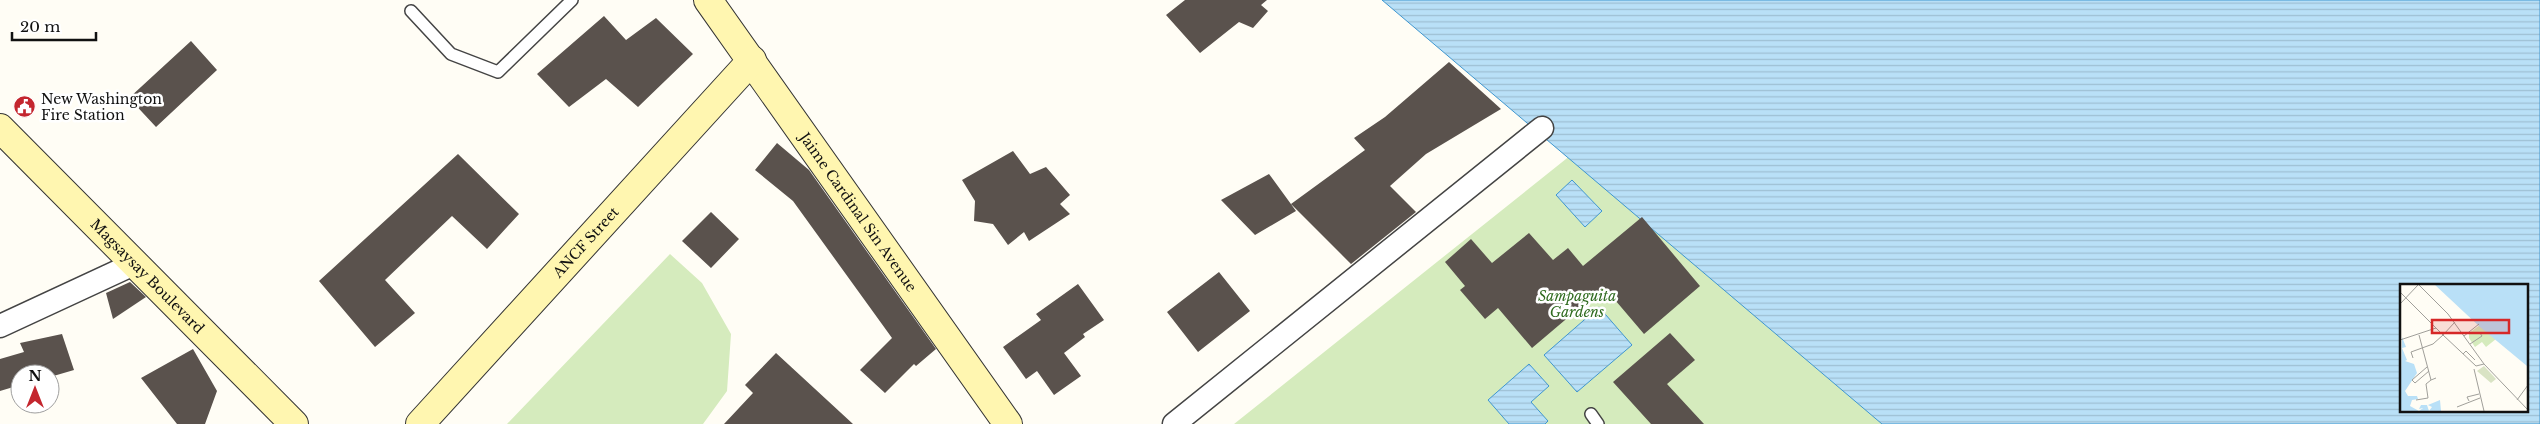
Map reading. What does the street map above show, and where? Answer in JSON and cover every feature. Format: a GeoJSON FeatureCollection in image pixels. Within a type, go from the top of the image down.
{"type":"FeatureCollection","features":[{"type":"Feature","properties":{"kind":"main road","name":"Jaime Cardinal Sin Avenue"},"geometry":{"type":"LineString","coordinates":[[708,0],[1008,424]]}},
{"type":"Feature","properties":{"kind":"main road","name":"ANCF Street"},"geometry":{"type":"LineString","coordinates":[[420,424],[752,60]]}},
{"type":"Feature","properties":{"kind":"main road","name":"Magsaysay Boulevard"},"geometry":{"type":"LineString","coordinates":[[1,131],[136,263],[294,424]]}},
{"type":"Feature","properties":{"kind":"street"},"geometry":{"type":"LineString","coordinates":[[1174,424],[1542,128]]}},
{"type":"Feature","properties":{"kind":"street"},"geometry":{"type":"LineString","coordinates":[[0,326],[136,263]]}},
{"type":"Feature","properties":{"kind":"lane"},"geometry":{"type":"LineString","coordinates":[[411,11],[452,54],[498,72],[572,0]]}},
{"type":"Feature","properties":{"kind":"lane"},"geometry":{"type":"LineString","coordinates":[[1591,414],[1598,424]]}},
{"type":"Feature","properties":{"kind":"green space","name":"Sampaguita Gardens"},"geometry":{"type":"Polygon","coordinates":[[[1581,147],[1904,424],[1234,424],[1581,147]]]}},
{"type":"Feature","properties":{"kind":"green space"},"geometry":{"type":"Polygon","coordinates":[[[670,254],[702,283],[731,334],[727,391],[703,424],[507,424],[670,254]]]}},
{"type":"Feature","properties":{"kind":"water"},"geometry":{"type":"Polygon","coordinates":[[[1382,0],[2540,0],[2540,424],[1882,424],[1382,0]]]}},
{"type":"Feature","properties":{"kind":"water"},"geometry":{"type":"Polygon","coordinates":[[[1572,180],[1602,211],[1585,227],[1556,195],[1572,180]]]}},
{"type":"Feature","properties":{"kind":"water"},"geometry":{"type":"Polygon","coordinates":[[[1599,307],[1632,345],[1577,392],[1544,355],[1599,307]]]}},
{"type":"Feature","properties":{"kind":"water"},"geometry":{"type":"Polygon","coordinates":[[[1529,364],[1549,386],[1531,402],[1548,421],[1545,424],[1509,424],[1488,400],[1529,364]]]}},
{"type":"Feature","properties":{"kind":"building"},"geometry":{"type":"Polygon","coordinates":[[[1185,0],[1267,0],[1261,5],[1268,11],[1253,28],[1239,22],[1200,53],[1166,15],[1185,0]]]}},
{"type":"Feature","properties":{"kind":"building"},"geometry":{"type":"Polygon","coordinates":[[[604,16],[626,40],[656,18],[693,54],[638,107],[606,79],[569,107],[537,74],[604,16]]]}},
{"type":"Feature","properties":{"kind":"building"},"geometry":{"type":"Polygon","coordinates":[[[191,41],[217,70],[156,127],[129,98],[191,41]]]}},
{"type":"Feature","properties":{"kind":"building"},"geometry":{"type":"Polygon","coordinates":[[[1449,62],[1501,109],[1426,154],[1390,186],[1416,212],[1351,264],[1291,204],[1365,150],[1354,138],[1385,117],[1449,62]]]}},
{"type":"Feature","properties":{"kind":"building"},"geometry":{"type":"Polygon","coordinates":[[[777,143],[809,170],[936,349],[916,366],[914,364],[885,393],[860,370],[892,338],[793,201],[755,170],[777,143]]]}},
{"type":"Feature","properties":{"kind":"building"},"geometry":{"type":"Polygon","coordinates":[[[1013,151],[1030,174],[1046,167],[1070,195],[1060,204],[1070,214],[1029,241],[1024,232],[1008,245],[993,224],[974,221],[975,201],[962,180],[1013,151]]]}},
{"type":"Feature","properties":{"kind":"building"},"geometry":{"type":"Polygon","coordinates":[[[458,154],[519,214],[487,249],[452,216],[385,280],[415,313],[375,347],[319,281],[458,154]]]}},
{"type":"Feature","properties":{"kind":"building"},"geometry":{"type":"Polygon","coordinates":[[[1269,174],[1296,211],[1255,235],[1221,200],[1269,174]]]}},
{"type":"Feature","properties":{"kind":"building"},"geometry":{"type":"Polygon","coordinates":[[[711,212],[739,239],[711,268],[682,241],[711,212]]]}},
{"type":"Feature","properties":{"kind":"building"},"geometry":{"type":"Polygon","coordinates":[[[1642,217],[1700,286],[1644,334],[1604,287],[1532,348],[1498,308],[1485,319],[1460,290],[1465,286],[1445,262],[1471,239],[1492,263],[1529,233],[1553,260],[1568,248],[1583,266],[1642,217]]]}},
{"type":"Feature","properties":{"kind":"building"},"geometry":{"type":"Polygon","coordinates":[[[1219,272],[1250,311],[1198,352],[1167,312],[1219,272]]]}},
{"type":"Feature","properties":{"kind":"building"},"geometry":{"type":"Polygon","coordinates":[[[130,282],[146,297],[113,319],[106,293],[130,282]]]}},
{"type":"Feature","properties":{"kind":"building"},"geometry":{"type":"Polygon","coordinates":[[[1078,284],[1104,320],[1083,334],[1085,337],[1064,353],[1081,376],[1054,395],[1037,371],[1026,379],[1003,347],[1041,320],[1036,314],[1078,284]]]}},
{"type":"Feature","properties":{"kind":"building"},"geometry":{"type":"Polygon","coordinates":[[[1670,333],[1695,360],[1667,384],[1704,424],[1651,424],[1613,382],[1670,333]]]}},
{"type":"Feature","properties":{"kind":"building"},"geometry":{"type":"Polygon","coordinates":[[[62,334],[74,370],[60,374],[60,364],[10,364],[10,388],[0,391],[0,359],[24,352],[20,343],[62,334]]]}},
{"type":"Feature","properties":{"kind":"building"},"geometry":{"type":"Polygon","coordinates":[[[193,349],[217,391],[205,424],[177,424],[141,378],[193,349]]]}},
{"type":"Feature","properties":{"kind":"building"},"geometry":{"type":"Polygon","coordinates":[[[776,353],[853,424],[724,424],[753,393],[745,385],[776,353]]]}},
{"type":"Feature","properties":{"kind":"place","name":"New Washington Fire Station"},"geometry":{"type":"Point","coordinates":[25,107]}}]}
